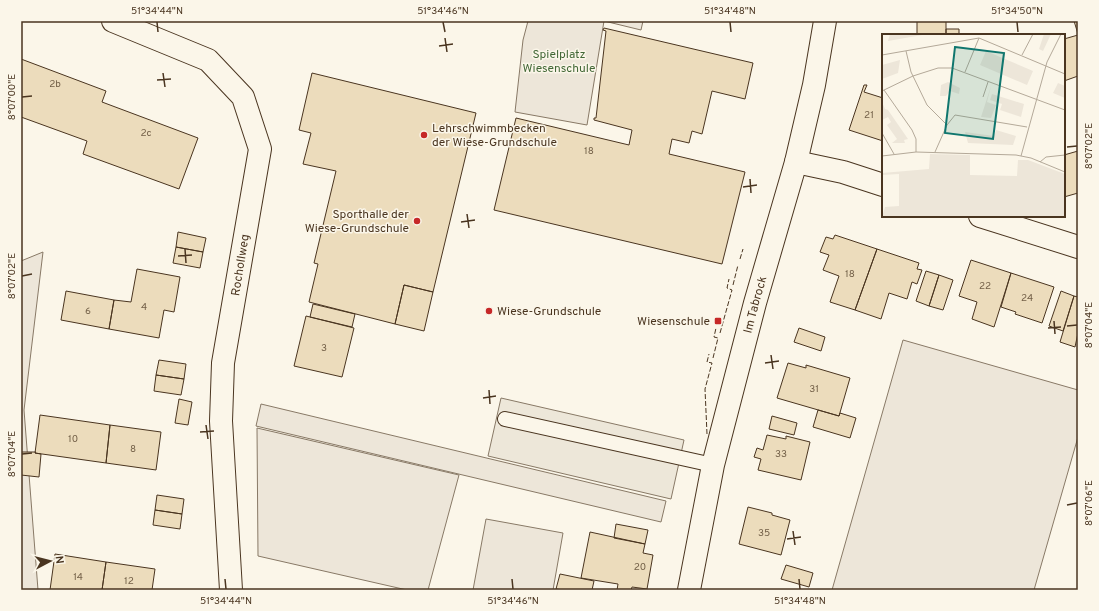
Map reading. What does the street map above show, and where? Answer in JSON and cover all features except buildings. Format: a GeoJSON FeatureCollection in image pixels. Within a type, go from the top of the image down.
{"type":"FeatureCollection","features":[{"type":"Feature","properties":{"kind":"street","name":"Rochollweg"},"geometry":{"type":"LineString","coordinates":[[113,21],[208,60],[243,97],[260,149],[223,363],[221,421],[231,590]]}},
{"type":"Feature","properties":{"kind":"street","name":"Im Tabrock"},"geometry":{"type":"LineString","coordinates":[[689,590],[714,465],[755,303],[796,162],[814,85],[825,21]]}},
{"type":"Feature","properties":{"kind":"street"},"geometry":{"type":"LineString","coordinates":[[796,162],[843,172],[882,185]]}},
{"type":"Feature","properties":{"kind":"street"},"geometry":{"type":"LineString","coordinates":[[983,217],[1078,247]]}},
{"type":"Feature","properties":{"kind":"lane"},"geometry":{"type":"LineString","coordinates":[[506,420],[714,465]]}},
{"type":"Feature","properties":{"kind":"green space","name":"Spielplatz Wiesenschule"},"geometry":{"type":"Polygon","coordinates":[[[528,21],[604,21],[587,125],[515,112],[523,40],[528,21]]]}},
{"type":"Feature","properties":{"kind":"green space"},"geometry":{"type":"Polygon","coordinates":[[[604,21],[643,21],[641,30],[604,21]]]}},
{"type":"Feature","properties":{"kind":"green space"},"geometry":{"type":"Polygon","coordinates":[[[43,252],[24,410],[38,590],[21,590],[21,261],[43,252]]]}},
{"type":"Feature","properties":{"kind":"green space"},"geometry":{"type":"Polygon","coordinates":[[[903,340],[1078,390],[1078,437],[1034,590],[832,590],[903,340]]]}},
{"type":"Feature","properties":{"kind":"green space"},"geometry":{"type":"Polygon","coordinates":[[[261,404],[666,501],[661,522],[256,426],[261,404]]]}},
{"type":"Feature","properties":{"kind":"green space"},"geometry":{"type":"Polygon","coordinates":[[[257,428],[459,475],[428,590],[407,590],[258,556],[257,428]]]}},
{"type":"Feature","properties":{"kind":"green space"},"geometry":{"type":"Polygon","coordinates":[[[486,519],[563,533],[553,590],[473,590],[486,519]]]}},
{"type":"Feature","properties":{"kind":"shaded area"},"geometry":{"type":"Polygon","coordinates":[[[501,398],[684,440],[671,499],[488,456],[501,398]]]}},
{"type":"Feature","properties":{"kind":"fence"},"geometry":{"type":"LineString","coordinates":[[740,259],[743,249]]}},
{"type":"Feature","properties":{"kind":"fence"},"geometry":{"type":"LineString","coordinates":[[733,285],[738,265]]}},
{"type":"Feature","properties":{"kind":"fence"},"geometry":{"type":"LineString","coordinates":[[720,333],[732,290],[727,288],[729,279]]}},
{"type":"Feature","properties":{"kind":"fence"},"geometry":{"type":"LineString","coordinates":[[713,358],[718,338],[714,337],[716,328]]}},
{"type":"Feature","properties":{"kind":"fence"},"geometry":{"type":"LineString","coordinates":[[707,434],[705,389],[712,363],[707,362],[709,354]]}},
{"type":"Feature","properties":{"kind":"place","name":"Lehrschwimmbecken der Wiese-Grundschule"},"geometry":{"type":"Point","coordinates":[424,135]}},
{"type":"Feature","properties":{"kind":"place","name":"Sporthalle der Wiese-Grundschule"},"geometry":{"type":"Point","coordinates":[417,221]}},
{"type":"Feature","properties":{"kind":"place","name":"Wiese-Grundschule"},"geometry":{"type":"Point","coordinates":[489,311]}},
{"type":"Feature","properties":{"kind":"place","name":"Wiesenschule"},"geometry":{"type":"Point","coordinates":[718,321]}}]}
